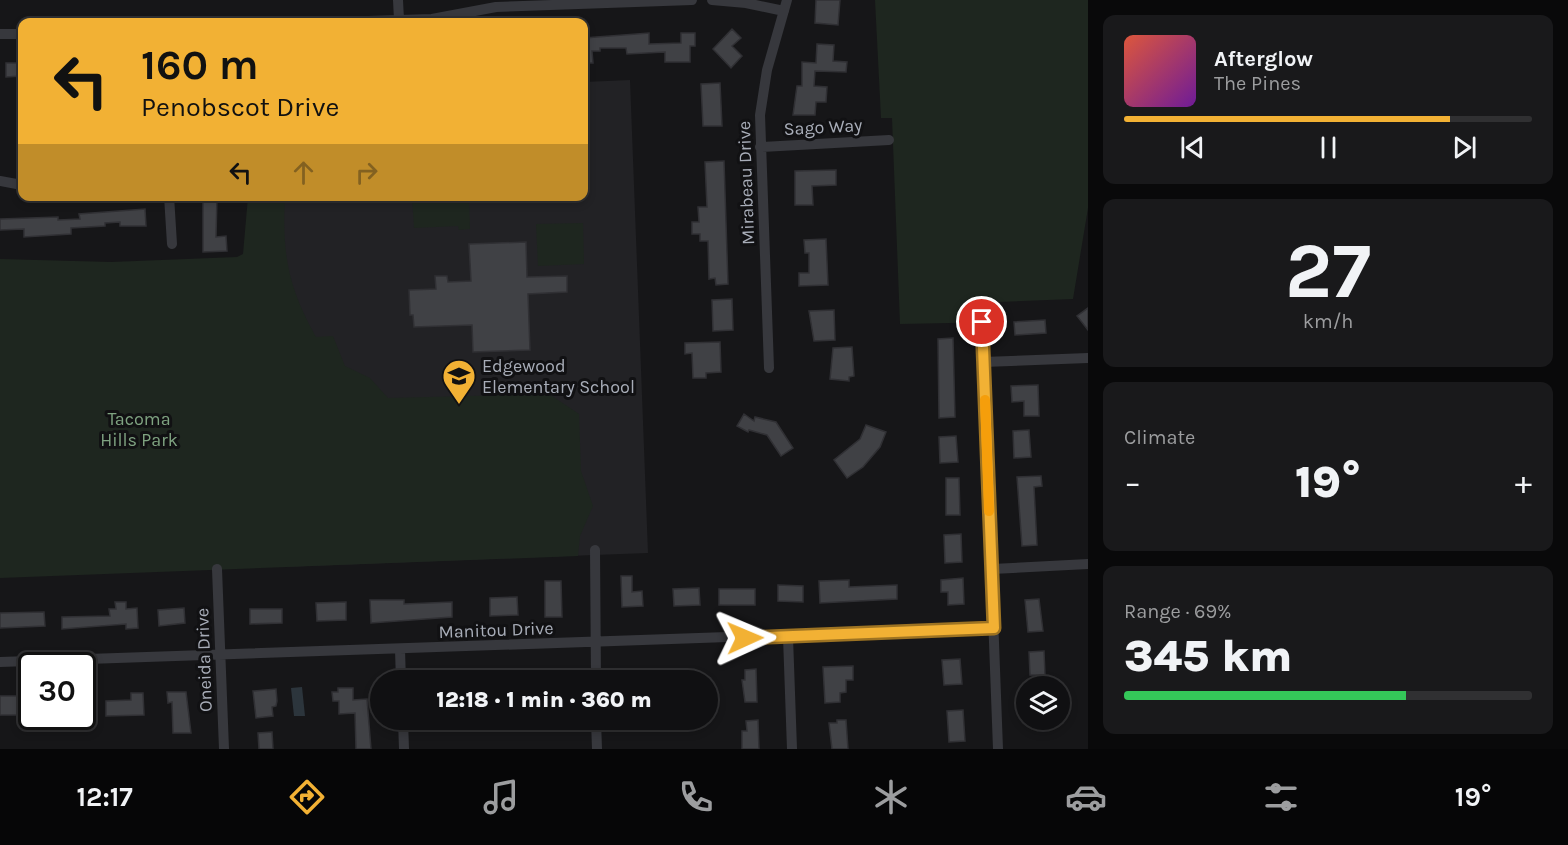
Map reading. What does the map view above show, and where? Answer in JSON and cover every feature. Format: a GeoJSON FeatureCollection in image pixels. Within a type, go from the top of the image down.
{"type":"FeatureCollection","features":[{"type":"Feature","properties":{"kind":"street"},"geometry":{"type":"LineString","coordinates":[[398,0],[399,18]]}},
{"type":"Feature","properties":{"kind":"street"},"geometry":{"type":"LineString","coordinates":[[437,18],[496,7],[692,0]]}},
{"type":"Feature","properties":{"kind":"street"},"geometry":{"type":"LineString","coordinates":[[712,0],[785,6]]}},
{"type":"Feature","properties":{"kind":"street","name":"Mirabeau Drive"},"geometry":{"type":"LineString","coordinates":[[769,368],[760,147],[761,99],[785,6]]}},
{"type":"Feature","properties":{"kind":"street"},"geometry":{"type":"LineString","coordinates":[[0,34],[18,34]]}},
{"type":"Feature","properties":{"kind":"street","name":"Sago Way"},"geometry":{"type":"LineString","coordinates":[[760,147],[889,140]]}},
{"type":"Feature","properties":{"kind":"street"},"geometry":{"type":"LineString","coordinates":[[0,181],[18,184]]}},
{"type":"Feature","properties":{"kind":"street"},"geometry":{"type":"LineString","coordinates":[[169,201],[172,244]]}},
{"type":"Feature","properties":{"kind":"street"},"geometry":{"type":"LineString","coordinates":[[982,322],[998,749]]}},
{"type":"Feature","properties":{"kind":"street"},"geometry":{"type":"LineString","coordinates":[[983,362],[1088,358]]}},
{"type":"Feature","properties":{"kind":"street"},"geometry":{"type":"LineString","coordinates":[[595,550],[596,670]]}},
{"type":"Feature","properties":{"kind":"street"},"geometry":{"type":"LineString","coordinates":[[992,568],[1088,564]]}},
{"type":"Feature","properties":{"kind":"street","name":"Oneida Drive"},"geometry":{"type":"LineString","coordinates":[[217,569],[224,749]]}},
{"type":"Feature","properties":{"kind":"street","name":"Manitou Drive"},"geometry":{"type":"LineString","coordinates":[[0,662],[788,637],[994,628]]}},
{"type":"Feature","properties":{"kind":"street"},"geometry":{"type":"LineString","coordinates":[[788,637],[792,749]]}},
{"type":"Feature","properties":{"kind":"street"},"geometry":{"type":"LineString","coordinates":[[400,650],[401,670]]}},
{"type":"Feature","properties":{"kind":"street"},"geometry":{"type":"LineString","coordinates":[[403,730],[404,749]]}},
{"type":"Feature","properties":{"kind":"street"},"geometry":{"type":"LineString","coordinates":[[596,730],[597,749]]}},
{"type":"Feature","properties":{"kind":"shaded area","name":"Edgewood Elementary School"},"geometry":{"type":"Polygon","coordinates":[[[630,80],[648,553],[283,567],[268,201],[588,201],[588,82],[630,80]]]}},
{"type":"Feature","properties":{"kind":"shaded area"},"geometry":{"type":"Polygon","coordinates":[[[302,687],[305,716],[294,716],[291,688],[302,687]]]}},
{"type":"Feature","properties":{"kind":"green space"},"geometry":{"type":"Polygon","coordinates":[[[875,0],[1088,0],[1088,208],[1073,299],[999,302],[999,322],[900,324],[892,118],[881,118],[875,0]]]}},
{"type":"Feature","properties":{"kind":"green space","name":"Tacoma Hills Park"},"geometry":{"type":"Polygon","coordinates":[[[248,201],[285,201],[286,253],[289,270],[299,302],[316,337],[333,336],[345,366],[370,378],[388,398],[549,394],[579,414],[581,471],[593,506],[580,536],[578,556],[0,578],[0,259],[111,262],[237,257],[243,254],[248,201]]]}},
{"type":"Feature","properties":{"kind":"green space"},"geometry":{"type":"Polygon","coordinates":[[[412,201],[469,201],[470,229],[459,230],[458,226],[414,228],[412,201]]]}},
{"type":"Feature","properties":{"kind":"green space"},"geometry":{"type":"Polygon","coordinates":[[[583,223],[584,264],[538,266],[536,224],[583,223]]]}},
{"type":"Feature","properties":{"kind":"building"},"geometry":{"type":"Polygon","coordinates":[[[816,0],[840,0],[838,25],[815,23],[816,0]]]}},
{"type":"Feature","properties":{"kind":"building"},"geometry":{"type":"Polygon","coordinates":[[[732,29],[741,38],[732,46],[742,56],[731,68],[713,49],[732,29]]]}},
{"type":"Feature","properties":{"kind":"building"},"geometry":{"type":"Polygon","coordinates":[[[649,33],[649,44],[681,43],[681,33],[695,33],[695,46],[690,46],[690,62],[665,62],[665,52],[627,54],[626,48],[600,48],[600,51],[592,51],[593,63],[588,63],[588,38],[649,33]]]}},
{"type":"Feature","properties":{"kind":"building"},"geometry":{"type":"Polygon","coordinates":[[[817,44],[834,45],[833,61],[847,62],[846,72],[815,71],[814,86],[827,87],[826,102],[816,102],[815,115],[793,115],[797,86],[802,86],[802,62],[816,63],[817,44]]]}},
{"type":"Feature","properties":{"kind":"building"},"geometry":{"type":"Polygon","coordinates":[[[6,63],[18,63],[18,76],[6,77],[6,63]]]}},
{"type":"Feature","properties":{"kind":"building"},"geometry":{"type":"Polygon","coordinates":[[[720,83],[722,126],[703,126],[701,84],[720,83]]]}},
{"type":"Feature","properties":{"kind":"building"},"geometry":{"type":"Polygon","coordinates":[[[724,161],[728,284],[716,285],[715,278],[709,279],[708,241],[700,241],[700,234],[692,234],[692,222],[699,222],[698,207],[707,207],[705,162],[724,161]]]}},
{"type":"Feature","properties":{"kind":"building"},"geometry":{"type":"Polygon","coordinates":[[[836,170],[836,185],[812,186],[813,205],[795,205],[795,171],[836,170]]]}},
{"type":"Feature","properties":{"kind":"building"},"geometry":{"type":"Polygon","coordinates":[[[203,201],[217,201],[216,237],[226,236],[227,251],[203,252],[203,201]]]}},
{"type":"Feature","properties":{"kind":"building"},"geometry":{"type":"Polygon","coordinates":[[[145,209],[146,226],[120,226],[120,222],[105,223],[105,226],[71,228],[71,234],[24,237],[24,229],[0,230],[0,219],[58,217],[58,220],[80,219],[79,214],[145,209]]]}},
{"type":"Feature","properties":{"kind":"building"},"geometry":{"type":"Polygon","coordinates":[[[826,239],[828,285],[799,286],[799,273],[809,273],[809,253],[805,253],[804,240],[826,239]]]}},
{"type":"Feature","properties":{"kind":"building"},"geometry":{"type":"Polygon","coordinates":[[[526,242],[527,277],[567,276],[567,292],[528,294],[530,350],[473,352],[472,325],[414,327],[413,315],[410,315],[409,290],[436,289],[435,276],[447,276],[448,282],[471,281],[469,244],[526,242]]]}},
{"type":"Feature","properties":{"kind":"building"},"geometry":{"type":"Polygon","coordinates":[[[732,299],[733,330],[713,331],[712,300],[732,299]]]}},
{"type":"Feature","properties":{"kind":"building"},"geometry":{"type":"Polygon","coordinates":[[[1088,308],[1088,330],[1077,316],[1088,308]]]}},
{"type":"Feature","properties":{"kind":"building"},"geometry":{"type":"Polygon","coordinates":[[[834,310],[835,340],[814,341],[809,311],[834,310]]]}},
{"type":"Feature","properties":{"kind":"building"},"geometry":{"type":"Polygon","coordinates":[[[1045,320],[1046,333],[1015,335],[1014,322],[1045,320]]]}},
{"type":"Feature","properties":{"kind":"building"},"geometry":{"type":"Polygon","coordinates":[[[953,338],[955,417],[939,418],[938,339],[953,338]]]}},
{"type":"Feature","properties":{"kind":"building"},"geometry":{"type":"Polygon","coordinates":[[[720,342],[721,372],[706,373],[706,378],[693,378],[692,353],[685,354],[685,343],[720,342]]]}},
{"type":"Feature","properties":{"kind":"building"},"geometry":{"type":"Polygon","coordinates":[[[852,347],[854,376],[849,377],[849,381],[830,379],[833,348],[852,347]]]}},
{"type":"Feature","properties":{"kind":"building"},"geometry":{"type":"Polygon","coordinates":[[[1038,385],[1039,416],[1024,416],[1024,401],[1012,402],[1011,386],[1038,385]]]}},
{"type":"Feature","properties":{"kind":"building"},"geometry":{"type":"Polygon","coordinates":[[[744,414],[754,421],[755,417],[776,422],[793,448],[781,456],[767,435],[749,430],[748,432],[737,426],[744,414]]]}},
{"type":"Feature","properties":{"kind":"building"},"geometry":{"type":"Polygon","coordinates":[[[866,425],[886,432],[880,447],[863,467],[847,478],[834,460],[860,439],[866,425]]]}},
{"type":"Feature","properties":{"kind":"building"},"geometry":{"type":"Polygon","coordinates":[[[1029,430],[1031,457],[1014,458],[1013,431],[1029,430]]]}},
{"type":"Feature","properties":{"kind":"building"},"geometry":{"type":"Polygon","coordinates":[[[956,436],[958,462],[940,463],[939,437],[956,436]]]}},
{"type":"Feature","properties":{"kind":"building"},"geometry":{"type":"Polygon","coordinates":[[[1041,476],[1042,486],[1034,487],[1037,545],[1022,546],[1017,477],[1041,476]]]}},
{"type":"Feature","properties":{"kind":"building"},"geometry":{"type":"Polygon","coordinates":[[[946,478],[959,478],[960,515],[946,515],[946,478]]]}},
{"type":"Feature","properties":{"kind":"building"},"geometry":{"type":"Polygon","coordinates":[[[961,534],[962,562],[945,563],[944,535],[961,534]]]}},
{"type":"Feature","properties":{"kind":"building"},"geometry":{"type":"Polygon","coordinates":[[[621,576],[632,576],[632,592],[642,591],[643,606],[622,607],[621,576]]]}},
{"type":"Feature","properties":{"kind":"building"},"geometry":{"type":"Polygon","coordinates":[[[963,578],[964,604],[948,605],[948,592],[941,592],[941,580],[963,578]]]}},
{"type":"Feature","properties":{"kind":"building"},"geometry":{"type":"Polygon","coordinates":[[[849,580],[849,587],[897,585],[897,599],[820,603],[819,581],[849,580]]]}},
{"type":"Feature","properties":{"kind":"building"},"geometry":{"type":"Polygon","coordinates":[[[545,581],[561,581],[562,617],[545,617],[545,581]]]}},
{"type":"Feature","properties":{"kind":"building"},"geometry":{"type":"Polygon","coordinates":[[[778,585],[803,586],[803,602],[778,601],[778,585]]]}},
{"type":"Feature","properties":{"kind":"building"},"geometry":{"type":"Polygon","coordinates":[[[699,588],[700,605],[674,606],[673,589],[699,588]]]}},
{"type":"Feature","properties":{"kind":"building"},"geometry":{"type":"Polygon","coordinates":[[[719,589],[755,589],[755,605],[719,605],[719,589]]]}},
{"type":"Feature","properties":{"kind":"building"},"geometry":{"type":"Polygon","coordinates":[[[517,597],[518,615],[490,616],[490,598],[517,597]]]}},
{"type":"Feature","properties":{"kind":"building"},"geometry":{"type":"Polygon","coordinates":[[[1039,599],[1043,631],[1028,632],[1025,600],[1039,599]]]}},
{"type":"Feature","properties":{"kind":"building"},"geometry":{"type":"Polygon","coordinates":[[[370,600],[404,600],[404,604],[452,602],[452,617],[371,623],[370,600]]]}},
{"type":"Feature","properties":{"kind":"building"},"geometry":{"type":"Polygon","coordinates":[[[115,602],[126,602],[126,609],[137,608],[138,628],[126,629],[126,624],[62,629],[62,617],[110,616],[109,609],[116,609],[115,602]]]}},
{"type":"Feature","properties":{"kind":"building"},"geometry":{"type":"Polygon","coordinates":[[[346,602],[346,620],[317,621],[316,603],[346,602]]]}},
{"type":"Feature","properties":{"kind":"building"},"geometry":{"type":"Polygon","coordinates":[[[184,608],[185,623],[159,626],[158,610],[184,608]]]}},
{"type":"Feature","properties":{"kind":"building"},"geometry":{"type":"Polygon","coordinates":[[[250,609],[282,609],[282,623],[250,624],[250,609]]]}},
{"type":"Feature","properties":{"kind":"building"},"geometry":{"type":"Polygon","coordinates":[[[44,612],[45,626],[0,628],[0,613],[44,612]]]}},
{"type":"Feature","properties":{"kind":"building"},"geometry":{"type":"Polygon","coordinates":[[[1044,651],[1045,675],[1030,675],[1029,652],[1044,651]]]}},
{"type":"Feature","properties":{"kind":"building"},"geometry":{"type":"Polygon","coordinates":[[[960,659],[962,684],[944,685],[942,660],[960,659]]]}},
{"type":"Feature","properties":{"kind":"building"},"geometry":{"type":"Polygon","coordinates":[[[853,666],[853,680],[846,680],[846,692],[840,693],[840,702],[825,703],[823,667],[853,666]]]}},
{"type":"Feature","properties":{"kind":"building"},"geometry":{"type":"Polygon","coordinates":[[[756,669],[757,702],[745,702],[742,680],[745,680],[745,670],[756,669]]]}},
{"type":"Feature","properties":{"kind":"building"},"geometry":{"type":"Polygon","coordinates":[[[338,688],[353,688],[353,700],[367,699],[371,749],[356,749],[355,713],[339,714],[339,701],[333,701],[332,692],[338,692],[338,688]]]}},
{"type":"Feature","properties":{"kind":"building"},"geometry":{"type":"Polygon","coordinates":[[[276,689],[277,701],[276,706],[272,707],[273,716],[256,718],[253,691],[276,689]]]}},
{"type":"Feature","properties":{"kind":"building"},"geometry":{"type":"Polygon","coordinates":[[[167,692],[186,692],[191,733],[173,733],[172,702],[168,703],[167,692]]]}},
{"type":"Feature","properties":{"kind":"building"},"geometry":{"type":"Polygon","coordinates":[[[131,693],[143,693],[144,715],[106,716],[106,701],[131,700],[131,693]]]}},
{"type":"Feature","properties":{"kind":"building"},"geometry":{"type":"Polygon","coordinates":[[[0,696],[18,696],[18,715],[0,715],[0,696]]]}},
{"type":"Feature","properties":{"kind":"building"},"geometry":{"type":"Polygon","coordinates":[[[963,710],[965,741],[949,742],[947,711],[963,710]]]}},
{"type":"Feature","properties":{"kind":"building"},"geometry":{"type":"Polygon","coordinates":[[[758,720],[759,749],[742,749],[742,731],[747,731],[746,721],[758,720]]]}},
{"type":"Feature","properties":{"kind":"building"},"geometry":{"type":"Polygon","coordinates":[[[837,720],[846,720],[848,749],[832,749],[829,723],[837,723],[837,720]]]}},
{"type":"Feature","properties":{"kind":"building"},"geometry":{"type":"Polygon","coordinates":[[[272,732],[273,749],[259,749],[258,733],[272,732]]]}},
{"type":"Feature","properties":{"kind":"slow traffic"},"geometry":{"type":"LineString","coordinates":[[985,400],[989,511]]}},
{"type":"Feature","properties":{"kind":"place","name":"Edgewood Elementary School"},"geometry":{"type":"Point","coordinates":[459,405]}},
{"type":"Feature","properties":{"kind":"route"},"geometry":{"type":"LineString","coordinates":[[745,638],[994,628],[982,322]]}}]}
